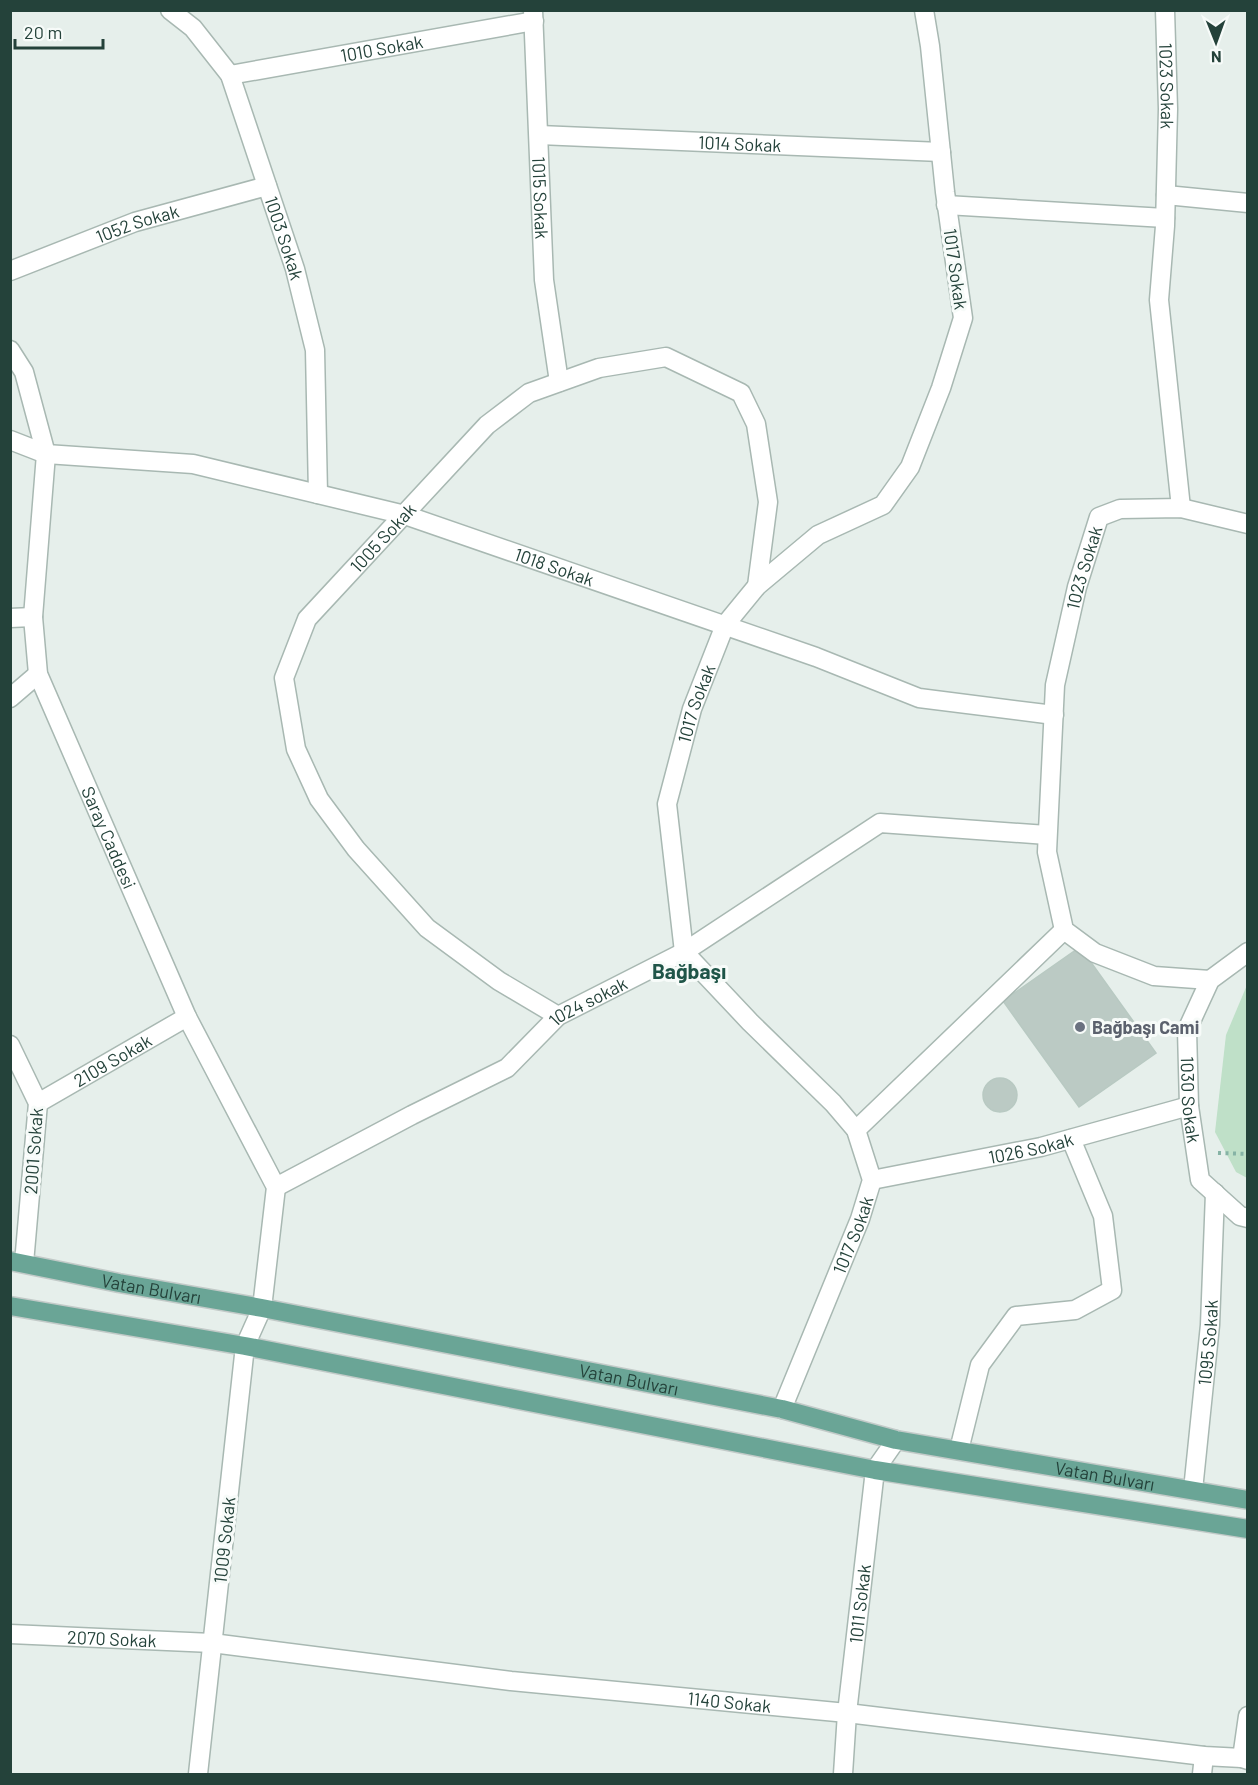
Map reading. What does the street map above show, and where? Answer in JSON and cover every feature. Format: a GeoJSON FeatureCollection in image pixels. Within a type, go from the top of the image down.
{"type":"FeatureCollection","features":[{"type":"Feature","properties":{"kind":"main road","name":"Vatan Bulvarı"},"geometry":{"type":"LineString","coordinates":[[17,1262],[119,1284],[262,1308],[782,1409],[896,1440],[1248,1500]]}},
{"type":"Feature","properties":{"kind":"main road","name":"Vatan Bulvarı"},"geometry":{"type":"LineString","coordinates":[[10,1306],[245,1346],[875,1470],[1248,1529]]}},
{"type":"Feature","properties":{"kind":"street","name":"1003 Sokak"},"geometry":{"type":"LineString","coordinates":[[170,10],[193,28],[230,75],[295,269],[315,351],[318,494]]}},
{"type":"Feature","properties":{"kind":"street","name":"1017 Sokak"},"geometry":{"type":"LineString","coordinates":[[782,1409],[860,1219],[872,1180],[856,1130],[833,1103],[750,1022],[684,952],[667,804],[692,708],[725,625],[757,586],[818,535],[883,505],[910,467],[941,388],[963,318],[946,205],[930,46],[924,10]]}},
{"type":"Feature","properties":{"kind":"street","name":"1023 Sokak"},"geometry":{"type":"LineString","coordinates":[[1064,930],[1047,852],[1047,835],[1055,685],[1077,586],[1099,517],[1120,509],[1181,508],[1159,300],[1165,218],[1168,108],[1165,10]]}},
{"type":"Feature","properties":{"kind":"street","name":"1010 Sokak"},"geometry":{"type":"LineString","coordinates":[[230,75],[534,16]]}},
{"type":"Feature","properties":{"kind":"street","name":"1015 Sokak"},"geometry":{"type":"LineString","coordinates":[[534,16],[544,280],[559,382]]}},
{"type":"Feature","properties":{"kind":"street","name":"1014 Sokak"},"geometry":{"type":"LineString","coordinates":[[539,135],[941,152]]}},
{"type":"Feature","properties":{"kind":"street","name":"1052 Sokak"},"geometry":{"type":"LineString","coordinates":[[10,271],[135,222],[267,186]]}},
{"type":"Feature","properties":{"kind":"street"},"geometry":{"type":"LineString","coordinates":[[1166,195],[1248,203]]}},
{"type":"Feature","properties":{"kind":"street"},"geometry":{"type":"LineString","coordinates":[[946,205],[1165,218]]}},
{"type":"Feature","properties":{"kind":"street","name":"Saray Caddesi"},"geometry":{"type":"LineString","coordinates":[[10,350],[24,372],[46,454],[33,617],[38,674],[187,1017],[276,1187]]}},
{"type":"Feature","properties":{"kind":"street","name":"1005 Sokak"},"geometry":{"type":"LineString","coordinates":[[558,1016],[499,981],[427,928],[356,849],[319,799],[296,749],[284,678],[307,619],[487,425],[529,393],[599,368],[666,357],[741,393],[756,424],[768,502],[757,586]]}},
{"type":"Feature","properties":{"kind":"street","name":"1018 Sokak"},"geometry":{"type":"LineString","coordinates":[[10,440],[46,454],[193,464],[405,515],[816,657],[919,698],[1054,715]]}},
{"type":"Feature","properties":{"kind":"street"},"geometry":{"type":"LineString","coordinates":[[1181,508],[1248,524]]}},
{"type":"Feature","properties":{"kind":"street"},"geometry":{"type":"LineString","coordinates":[[10,618],[33,617]]}},
{"type":"Feature","properties":{"kind":"street"},"geometry":{"type":"LineString","coordinates":[[10,698],[38,674]]}},
{"type":"Feature","properties":{"kind":"street","name":"1024 sokak"},"geometry":{"type":"LineString","coordinates":[[276,1187],[507,1068],[558,1016],[684,952],[880,824],[1047,835]]}},
{"type":"Feature","properties":{"kind":"street"},"geometry":{"type":"LineString","coordinates":[[856,1130],[1064,930],[1095,953],[1154,976],[1209,981]]}},
{"type":"Feature","properties":{"kind":"street","name":"1030 Sokak"},"geometry":{"type":"LineString","coordinates":[[1248,952],[1209,981],[1187,1030],[1189,1106],[1200,1179],[1240,1216],[1248,1218]]}},
{"type":"Feature","properties":{"kind":"street","name":"2109 Sokak"},"geometry":{"type":"LineString","coordinates":[[38,1103],[187,1017]]}},
{"type":"Feature","properties":{"kind":"street","name":"2001 Sokak"},"geometry":{"type":"LineString","coordinates":[[10,1045],[38,1103],[17,1262]]}},
{"type":"Feature","properties":{"kind":"street","name":"1026 Sokak"},"geometry":{"type":"LineString","coordinates":[[872,1180],[1041,1147],[1189,1106]]}},
{"type":"Feature","properties":{"kind":"street"},"geometry":{"type":"LineString","coordinates":[[959,1450],[981,1365],[1016,1316],[1075,1310],[1112,1290],[1103,1216],[1071,1139]]}},
{"type":"Feature","properties":{"kind":"street"},"geometry":{"type":"LineString","coordinates":[[262,1308],[276,1187]]}},
{"type":"Feature","properties":{"kind":"street","name":"1095 Sokak"},"geometry":{"type":"LineString","coordinates":[[1193,1490],[1210,1325],[1215,1193]]}},
{"type":"Feature","properties":{"kind":"street","name":"1009 Sokak"},"geometry":{"type":"LineString","coordinates":[[198,1774],[245,1346],[262,1308]]}},
{"type":"Feature","properties":{"kind":"street","name":"1011 Sokak"},"geometry":{"type":"LineString","coordinates":[[843,1774],[875,1470],[896,1440]]}},
{"type":"Feature","properties":{"kind":"street","name":"2070 Sokak"},"geometry":{"type":"LineString","coordinates":[[10,1634],[212,1642]]}},
{"type":"Feature","properties":{"kind":"street","name":"1140 Sokak"},"geometry":{"type":"LineString","coordinates":[[212,1642],[511,1681],[848,1713],[1203,1765],[1245,1759]]}},
{"type":"Feature","properties":{"kind":"street"},"geometry":{"type":"LineString","coordinates":[[1245,1759],[1248,1716]]}},
{"type":"Feature","properties":{"kind":"green space"},"geometry":{"type":"Polygon","coordinates":[[[1247,985],[1248,1178],[1236,1172],[1215,1132],[1226,1035],[1247,985]]]}},
{"type":"Feature","properties":{"kind":"building","name":"Bağbaşı Cami"},"geometry":{"type":"Polygon","coordinates":[[[1080,947],[1156,1053],[1079,1107],[1003,1001],[1080,947]]]}},
{"type":"Feature","properties":{"kind":"building"},"geometry":{"type":"Polygon","coordinates":[[[1000,1078],[1012,1083],[1017,1095],[1012,1107],[1000,1112],[988,1107],[983,1095],[988,1083],[1000,1078]]]}},
{"type":"Feature","properties":{"kind":"place","name":"Bağbaşı Cami"},"geometry":{"type":"Point","coordinates":[1080,1027]}},
{"type":"Feature","properties":{"kind":"district","name":"Bağbaşı"},"geometry":{"type":"Point","coordinates":[689,970]}}]}
